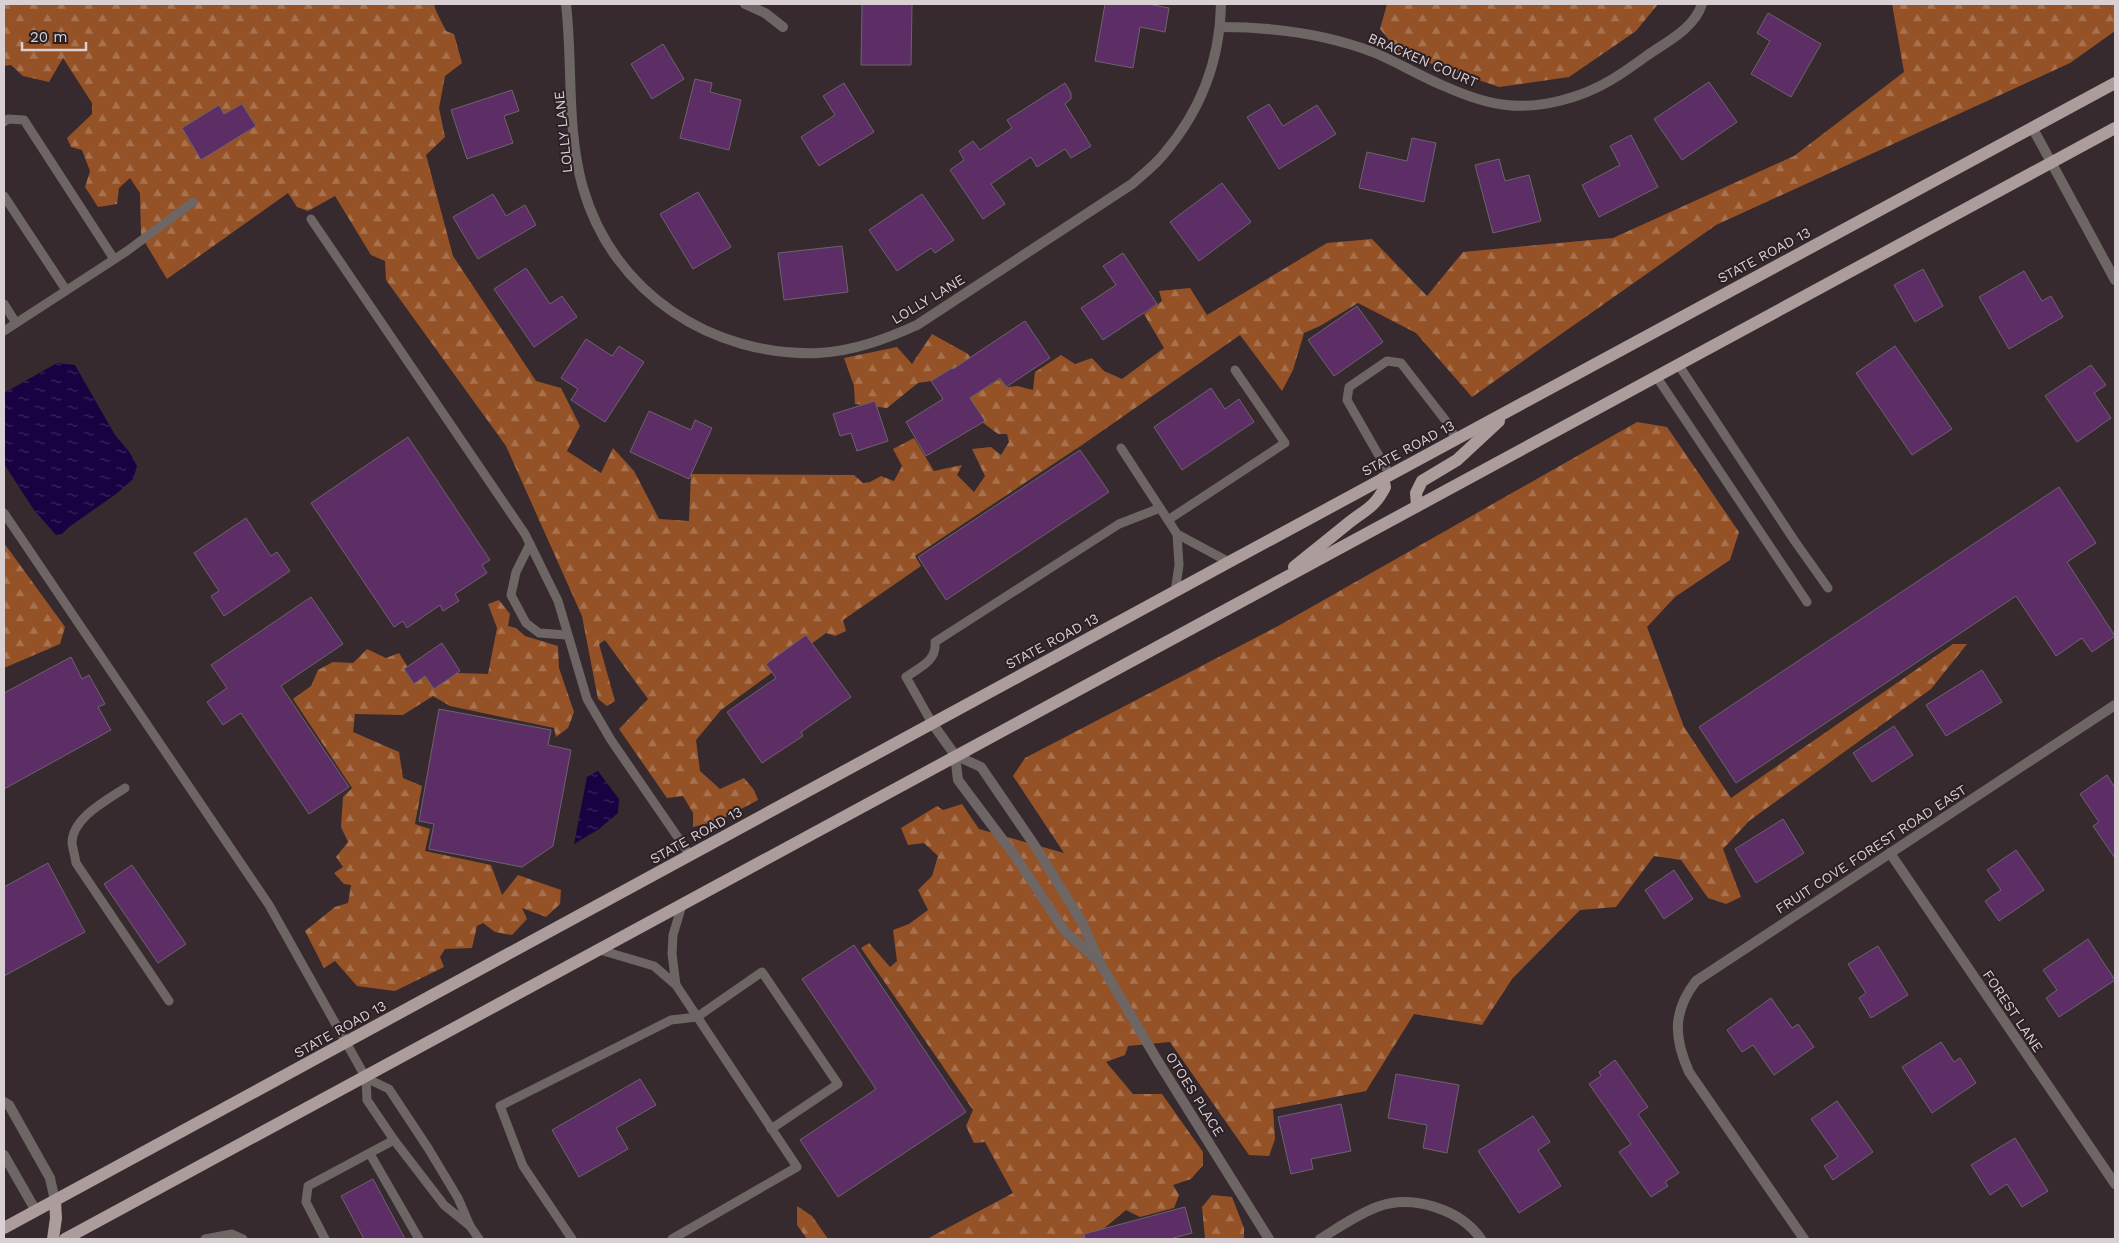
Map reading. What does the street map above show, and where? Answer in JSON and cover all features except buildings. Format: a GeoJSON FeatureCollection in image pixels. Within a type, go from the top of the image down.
{"type":"FeatureCollection","features":[{"type":"Feature","properties":{"kind":"main road","name":"STATE ROAD 13"},"geometry":{"type":"LineString","coordinates":[[4,1228],[2115,82]]}},
{"type":"Feature","properties":{"kind":"main road"},"geometry":{"type":"LineString","coordinates":[[65,1239],[366,1078],[955,755],[2115,128]]}},
{"type":"Feature","properties":{"kind":"main road"},"geometry":{"type":"LineString","coordinates":[[1417,506],[1416,493],[1422,481],[1458,460],[1512,409]]}},
{"type":"Feature","properties":{"kind":"main road"},"geometry":{"type":"LineString","coordinates":[[1266,588],[1355,518],[1369,510],[1378,500],[1385,487],[1387,477]]}},
{"type":"Feature","properties":{"kind":"main road"},"geometry":{"type":"LineString","coordinates":[[53,1239],[56,1218],[55,1201]]}},
{"type":"Feature","properties":{"kind":"street","name":"LOLLY LANE"},"geometry":{"type":"LineString","coordinates":[[566,4],[577,160],[583,188],[592,214],[605,240],[620,263],[640,285],[661,304],[686,321],[725,340],[753,348],[787,353],[820,353],[854,348],[886,339],[917,325],[1132,184],[1162,156],[1194,111],[1212,67],[1221,28],[1221,4]]}},
{"type":"Feature","properties":{"kind":"street"},"geometry":{"type":"LineString","coordinates":[[745,4],[765,13],[783,27]]}},
{"type":"Feature","properties":{"kind":"street","name":"BRACKEN COURT"},"geometry":{"type":"LineString","coordinates":[[1221,28],[1260,27],[1299,32],[1337,40],[1374,52],[1446,87],[1485,100],[1505,105],[1539,104],[1571,98],[1612,80],[1689,26],[1700,11],[1702,4]]}},
{"type":"Feature","properties":{"kind":"street"},"geometry":{"type":"LineString","coordinates":[[2032,127],[2115,280]]}},
{"type":"Feature","properties":{"kind":"street","name":"FRUIT COVE FOREST ROAD EAST"},"geometry":{"type":"LineString","coordinates":[[1804,1239],[1688,1072],[1677,1041],[1680,1008],[1696,982],[2115,705]]}},
{"type":"Feature","properties":{"kind":"street","name":"OTOES PLACE"},"geometry":{"type":"LineString","coordinates":[[932,723],[955,755],[958,780],[1014,856],[1064,930],[1100,963]]}},
{"type":"Feature","properties":{"kind":"street","name":"OTOES PLACE"},"geometry":{"type":"LineString","coordinates":[[955,755],[981,767],[1033,843],[1083,924],[1100,963],[1159,1063],[1269,1239]]}},
{"type":"Feature","properties":{"kind":"street","name":"FOREST LANE"},"geometry":{"type":"LineString","coordinates":[[1890,853],[2115,1184]]}},
{"type":"Feature","properties":{"kind":"street"},"geometry":{"type":"LineString","coordinates":[[4,1102],[9,1104],[50,1178],[55,1201]]}},
{"type":"Feature","properties":{"kind":"street"},"geometry":{"type":"LineString","coordinates":[[4,1155],[36,1212]]}},
{"type":"Feature","properties":{"kind":"street"},"geometry":{"type":"LineString","coordinates":[[1320,1239],[1364,1212],[1379,1206],[1410,1203],[1428,1205],[1444,1211],[1461,1220],[1481,1239]]}},
{"type":"Feature","properties":{"kind":"lane"},"geometry":{"type":"LineString","coordinates":[[4,122],[8,119],[24,120],[114,259]]}},
{"type":"Feature","properties":{"kind":"lane"},"geometry":{"type":"LineString","coordinates":[[4,196],[66,290]]}},
{"type":"Feature","properties":{"kind":"lane"},"geometry":{"type":"LineString","coordinates":[[4,331],[114,259],[193,202]]}},
{"type":"Feature","properties":{"kind":"lane"},"geometry":{"type":"LineString","coordinates":[[311,219],[525,534],[558,601],[586,700],[611,740],[690,855]]}},
{"type":"Feature","properties":{"kind":"lane"},"geometry":{"type":"LineString","coordinates":[[4,304],[16,323]]}},
{"type":"Feature","properties":{"kind":"lane"},"geometry":{"type":"LineString","coordinates":[[1387,477],[1347,400],[1349,386],[1387,361],[1401,363],[1446,421],[1456,439]]}},
{"type":"Feature","properties":{"kind":"lane"},"geometry":{"type":"LineString","coordinates":[[1678,364],[1794,540],[1828,588]]}},
{"type":"Feature","properties":{"kind":"lane"},"geometry":{"type":"LineString","coordinates":[[1168,520],[1285,443],[1235,370]]}},
{"type":"Feature","properties":{"kind":"lane"},"geometry":{"type":"LineString","coordinates":[[1656,376],[1807,602]]}},
{"type":"Feature","properties":{"kind":"lane"},"geometry":{"type":"LineString","coordinates":[[1121,448],[1177,534],[1229,562]]}},
{"type":"Feature","properties":{"kind":"lane"},"geometry":{"type":"LineString","coordinates":[[932,723],[906,677],[932,660],[936,651],[935,642],[1119,524],[1160,508]]}},
{"type":"Feature","properties":{"kind":"lane"},"geometry":{"type":"LineString","coordinates":[[4,513],[269,906],[366,1078],[367,1100],[394,1140],[444,1205],[470,1226]]}},
{"type":"Feature","properties":{"kind":"lane"},"geometry":{"type":"LineString","coordinates":[[1175,592],[1179,565],[1177,534]]}},
{"type":"Feature","properties":{"kind":"lane"},"geometry":{"type":"LineString","coordinates":[[530,544],[516,572],[511,595],[526,624],[538,633],[567,635]]}},
{"type":"Feature","properties":{"kind":"lane"},"geometry":{"type":"LineString","coordinates":[[125,788],[90,811],[77,828],[72,841],[76,863],[169,1001]]}},
{"type":"Feature","properties":{"kind":"lane"},"geometry":{"type":"LineString","coordinates":[[676,985],[672,954],[672,935],[682,905]]}},
{"type":"Feature","properties":{"kind":"lane"},"geometry":{"type":"LineString","coordinates":[[600,950],[654,966],[676,985],[797,1167],[672,1239]]}},
{"type":"Feature","properties":{"kind":"lane"},"geometry":{"type":"LineString","coordinates":[[572,1239],[524,1166],[500,1106],[671,1020],[697,1017],[762,972],[838,1084],[771,1129]]}},
{"type":"Feature","properties":{"kind":"lane"},"geometry":{"type":"LineString","coordinates":[[366,1078],[389,1090],[458,1198],[470,1226],[479,1239]]}},
{"type":"Feature","properties":{"kind":"lane"},"geometry":{"type":"LineString","coordinates":[[325,1239],[306,1202],[308,1186],[394,1140]]}},
{"type":"Feature","properties":{"kind":"lane"},"geometry":{"type":"LineString","coordinates":[[370,1154],[418,1239]]}},
{"type":"Feature","properties":{"kind":"lane"},"geometry":{"type":"LineString","coordinates":[[205,1239],[232,1234],[243,1239]]}},
{"type":"Feature","properties":{"kind":"green space"},"geometry":{"type":"Polygon","coordinates":[[[4,4],[434,4],[446,31],[454,34],[462,63],[445,76],[439,108],[445,137],[426,155],[453,256],[536,381],[561,388],[580,426],[567,451],[601,473],[613,448],[634,471],[659,519],[689,521],[691,474],[854,475],[863,483],[870,482],[881,476],[894,481],[902,466],[893,449],[914,438],[934,471],[962,465],[957,475],[974,492],[985,476],[972,449],[991,447],[1001,455],[1009,442],[1007,434],[998,434],[974,416],[938,380],[918,383],[887,408],[855,404],[854,386],[844,358],[897,347],[912,364],[932,334],[968,354],[989,386],[1000,379],[1008,387],[1017,386],[1033,390],[1035,372],[1061,355],[1075,364],[1092,358],[1104,371],[1122,379],[1164,348],[1144,314],[1162,301],[1159,291],[1190,288],[1207,315],[1327,243],[1372,239],[1427,296],[1463,252],[1613,238],[1794,156],[1904,72],[1892,4],[2115,4],[2115,31],[2070,63],[1716,225],[1472,397],[1416,333],[1358,303],[1320,326],[1304,333],[1293,370],[1282,391],[1240,335],[1082,445],[915,556],[921,566],[843,620],[846,631],[835,636],[826,633],[721,710],[696,740],[700,771],[720,789],[744,778],[754,790],[758,800],[720,820],[693,827],[693,813],[683,796],[667,798],[619,729],[648,699],[605,640],[599,644],[615,701],[607,706],[598,699],[582,616],[506,446],[386,280],[385,261],[371,255],[335,196],[308,211],[297,207],[288,193],[167,279],[141,236],[140,193],[130,178],[119,188],[117,204],[98,207],[85,187],[90,171],[82,150],[71,147],[67,138],[92,114],[92,103],[63,58],[49,82],[23,76],[11,65],[4,66],[4,4]]]}},
{"type":"Feature","properties":{"kind":"green space"},"geometry":{"type":"Polygon","coordinates":[[[1387,4],[1658,4],[1636,31],[1569,77],[1499,87],[1400,53],[1380,29],[1387,4]]]}},
{"type":"Feature","properties":{"kind":"green space"},"geometry":{"type":"Polygon","coordinates":[[[1637,422],[1667,427],[1739,532],[1730,560],[1675,597],[1647,627],[1684,727],[1731,798],[1953,644],[1967,644],[1931,689],[1749,821],[1723,849],[1741,897],[1726,904],[1708,898],[1681,860],[1654,856],[1616,907],[1580,910],[1512,979],[1482,1025],[1414,1014],[1366,1091],[1273,1109],[1275,1139],[1269,1156],[1249,1155],[1170,1042],[1128,1046],[1125,1055],[1106,1062],[1133,1094],[1162,1094],[1203,1152],[1203,1165],[1191,1179],[1173,1185],[1179,1195],[1174,1208],[1140,1217],[1126,1210],[1102,1230],[1089,1233],[1087,1239],[927,1239],[1013,1193],[985,1142],[974,1143],[966,1126],[973,1110],[861,948],[869,943],[890,967],[897,961],[893,930],[909,924],[928,910],[918,890],[932,876],[938,856],[924,843],[908,845],[901,828],[937,806],[943,810],[962,804],[979,829],[1064,853],[1013,776],[1025,758],[1278,626],[1637,422]]]}},
{"type":"Feature","properties":{"kind":"green space"},"geometry":{"type":"Polygon","coordinates":[[[4,543],[65,627],[60,644],[4,668],[4,543]]]}},
{"type":"Feature","properties":{"kind":"green space"},"geometry":{"type":"Polygon","coordinates":[[[499,600],[510,614],[508,626],[516,628],[525,636],[558,646],[559,668],[574,712],[568,728],[556,737],[554,728],[450,706],[433,696],[403,715],[355,714],[353,732],[399,752],[403,778],[422,786],[415,824],[430,829],[425,851],[491,865],[502,895],[518,875],[561,890],[560,904],[546,917],[522,908],[527,919],[512,935],[495,932],[483,923],[477,926],[472,948],[445,949],[440,957],[444,967],[395,991],[357,986],[335,961],[324,968],[305,931],[335,907],[348,903],[351,885],[344,884],[334,873],[343,867],[336,857],[348,842],[341,827],[343,797],[352,788],[293,699],[311,686],[318,670],[333,662],[353,663],[367,649],[386,658],[399,653],[411,672],[427,670],[441,684],[457,673],[488,674],[497,628],[488,604],[499,600]]]}},
{"type":"Feature","properties":{"kind":"green space"},"geometry":{"type":"Polygon","coordinates":[[[1212,1195],[1232,1197],[1244,1228],[1244,1239],[1205,1238],[1202,1207],[1212,1195]]]}},
{"type":"Feature","properties":{"kind":"green space"},"geometry":{"type":"Polygon","coordinates":[[[797,1206],[812,1216],[828,1239],[807,1239],[797,1225],[797,1206]]]}},
{"type":"Feature","properties":{"kind":"water"},"geometry":{"type":"Polygon","coordinates":[[[57,363],[75,365],[115,435],[130,453],[137,466],[133,479],[116,494],[62,534],[56,535],[34,510],[4,464],[4,393],[57,363]]]}},
{"type":"Feature","properties":{"kind":"water"},"geometry":{"type":"Polygon","coordinates":[[[598,771],[619,799],[618,813],[599,829],[574,844],[587,777],[598,771]]]}}]}
